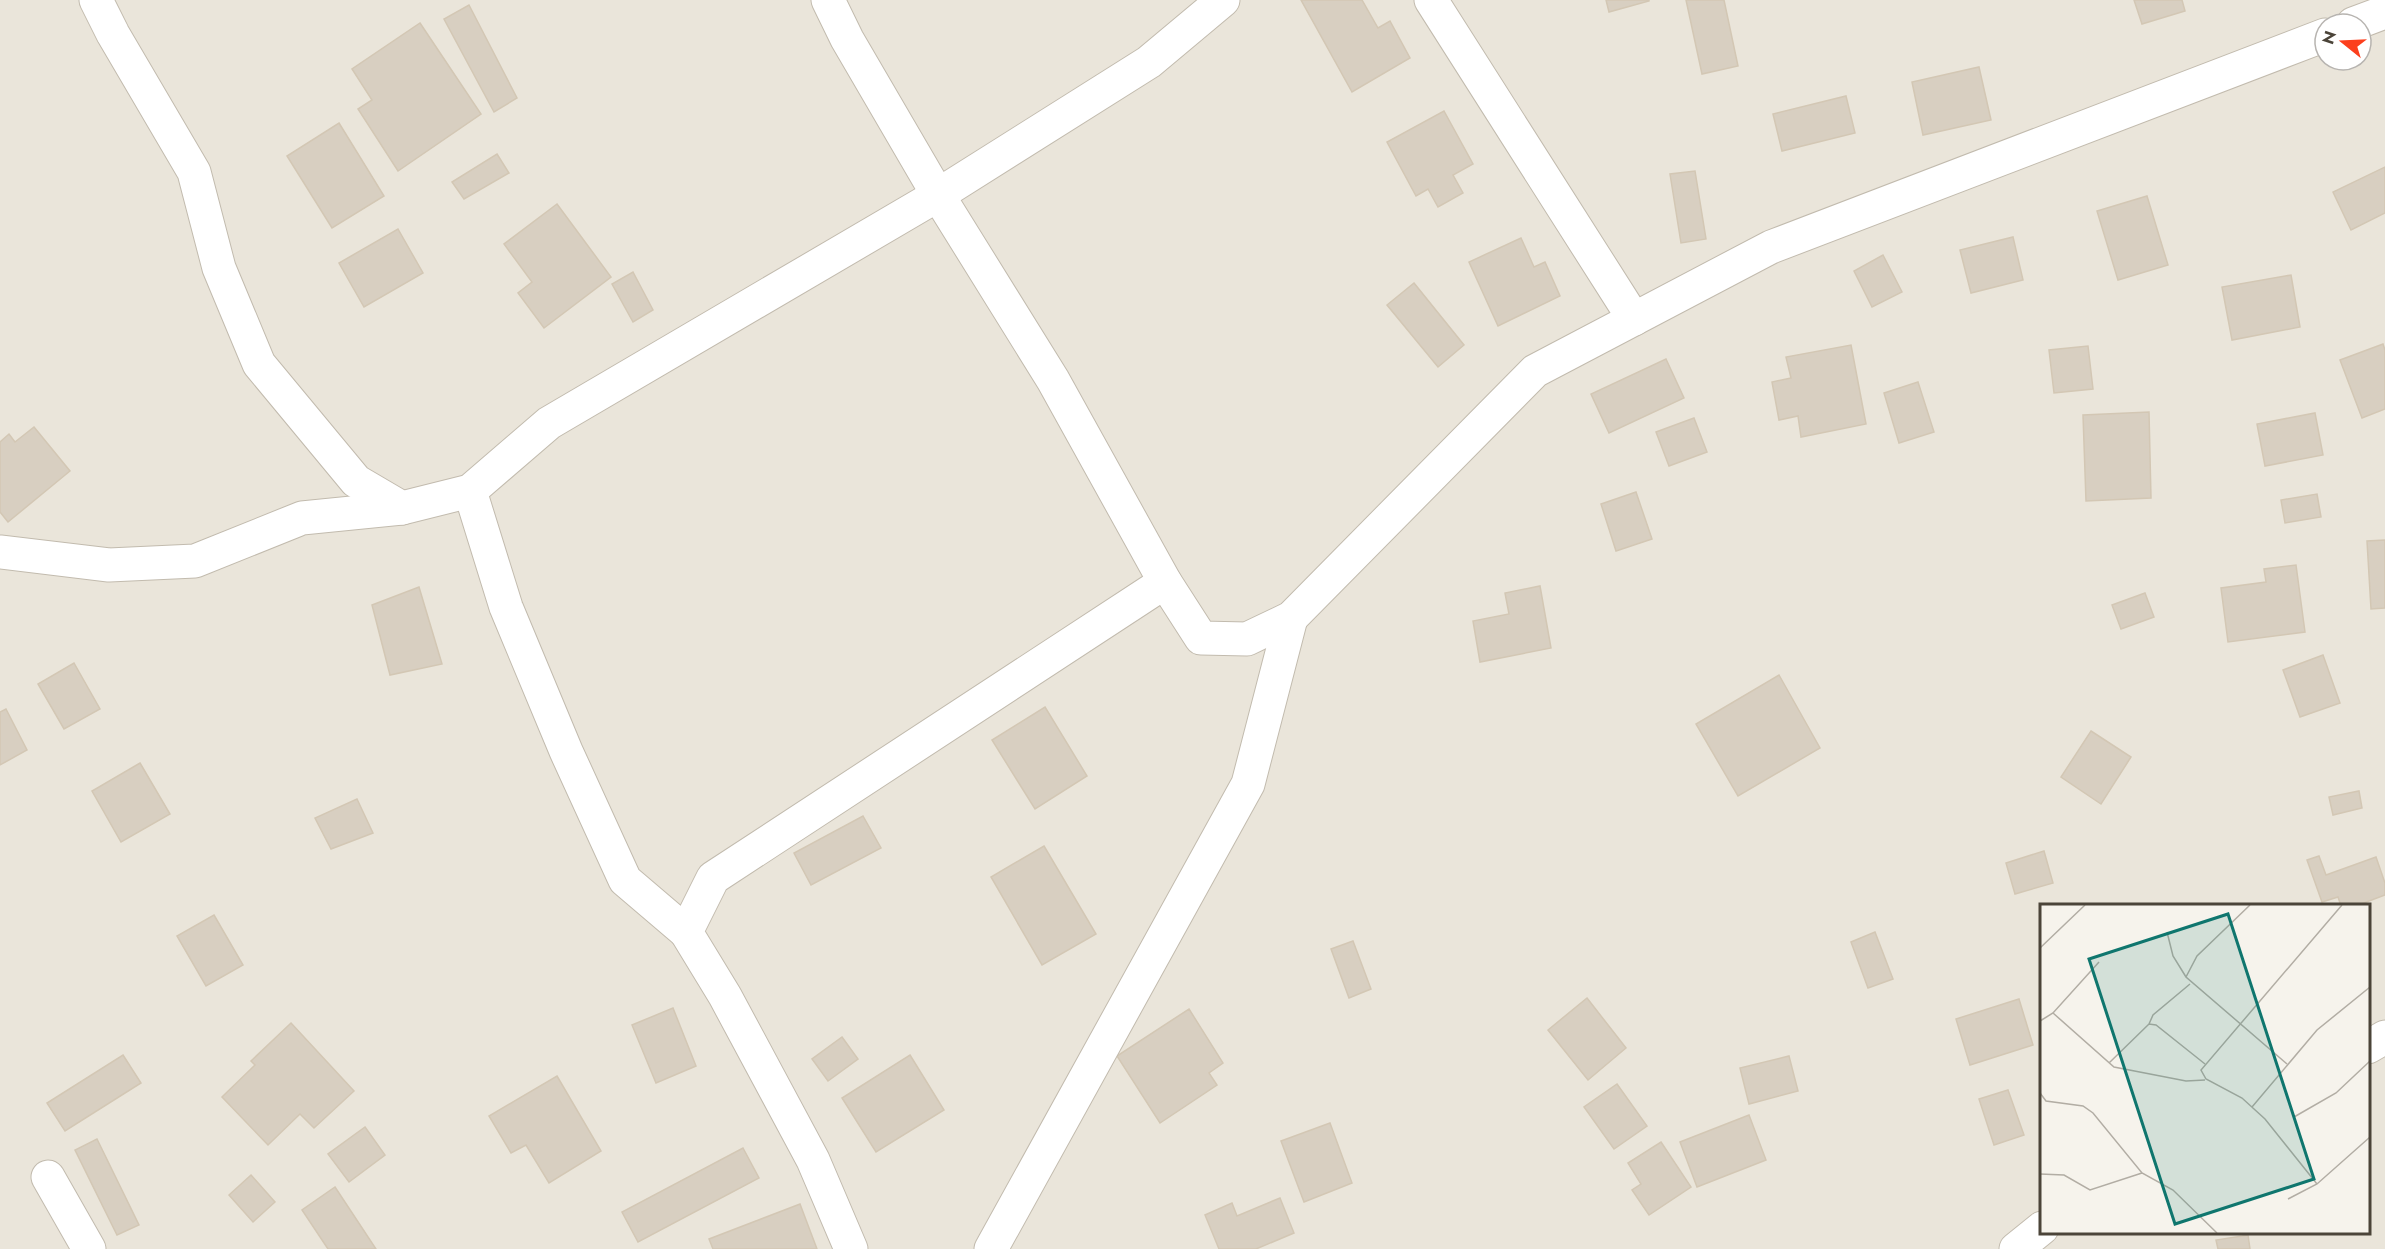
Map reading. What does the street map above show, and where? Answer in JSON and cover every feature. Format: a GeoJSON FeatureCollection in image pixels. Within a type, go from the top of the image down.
{"type":"FeatureCollection","features":[{"type":"Feature","properties":{"kind":"street"},"geometry":{"type":"LineString","coordinates":[[96,0],[113,34],[194,172],[219,268],[259,364],[356,481],[402,508]]}},
{"type":"Feature","properties":{"kind":"street"},"geometry":{"type":"LineString","coordinates":[[828,0],[847,39],[938,195],[1053,380],[1165,582],[1201,638],[1247,639],[1291,618],[1535,371],[1771,247],[2313,40]]}},
{"type":"Feature","properties":{"kind":"street"},"geometry":{"type":"LineString","coordinates":[[0,552],[109,565],[195,561],[302,518],[402,508],[470,492],[549,423],[938,195],[1149,62],[1223,0]]}},
{"type":"Feature","properties":{"kind":"street"},"geometry":{"type":"LineString","coordinates":[[1431,0],[1634,319]]}},
{"type":"Feature","properties":{"kind":"street"},"geometry":{"type":"LineString","coordinates":[[470,492],[506,607],[566,751],[625,880],[686,932],[725,996],[813,1160],[851,1249]]}},
{"type":"Feature","properties":{"kind":"street"},"geometry":{"type":"LineString","coordinates":[[686,932],[712,878],[1165,582]]}},
{"type":"Feature","properties":{"kind":"street"},"geometry":{"type":"LineString","coordinates":[[991,1249],[1248,784],[1291,618]]}},
{"type":"Feature","properties":{"kind":"street"},"geometry":{"type":"LineString","coordinates":[[2370,1046],[2385,1037]]}},
{"type":"Feature","properties":{"kind":"street"},"geometry":{"type":"LineString","coordinates":[[48,1177],[89,1249]]}},
{"type":"Feature","properties":{"kind":"street"},"geometry":{"type":"LineString","coordinates":[[2016,1249],[2040,1230]]}},
{"type":"Feature","properties":{"kind":"shaded area"},"geometry":{"type":"Polygon","coordinates":[[[0,0],[2385,0],[2385,1249],[0,1249],[0,0]]]}},
{"type":"Feature","properties":{"kind":"building"},"geometry":{"type":"Polygon","coordinates":[[[1301,0],[1362,0],[1378,28],[1390,21],[1410,58],[1352,92],[1301,0]]]}},
{"type":"Feature","properties":{"kind":"building"},"geometry":{"type":"Polygon","coordinates":[[[1606,0],[1649,0],[1649,1],[1609,12],[1606,0]]]}},
{"type":"Feature","properties":{"kind":"building"},"geometry":{"type":"Polygon","coordinates":[[[1686,0],[1724,0],[1738,66],[1702,74],[1686,0]]]}},
{"type":"Feature","properties":{"kind":"building"},"geometry":{"type":"Polygon","coordinates":[[[2134,0],[2182,0],[2185,11],[2142,24],[2134,0]]]}},
{"type":"Feature","properties":{"kind":"building"},"geometry":{"type":"Polygon","coordinates":[[[469,5],[517,98],[494,112],[444,19],[469,5]]]}},
{"type":"Feature","properties":{"kind":"building"},"geometry":{"type":"Polygon","coordinates":[[[420,23],[481,114],[398,171],[358,109],[372,100],[352,69],[420,23]]]}},
{"type":"Feature","properties":{"kind":"building"},"geometry":{"type":"Polygon","coordinates":[[[1979,67],[1991,120],[1923,135],[1912,82],[1979,67]]]}},
{"type":"Feature","properties":{"kind":"building"},"geometry":{"type":"Polygon","coordinates":[[[1846,96],[1855,133],[1782,151],[1773,114],[1846,96]]]}},
{"type":"Feature","properties":{"kind":"building"},"geometry":{"type":"Polygon","coordinates":[[[1444,111],[1473,164],[1453,175],[1463,193],[1438,207],[1428,189],[1416,196],[1387,142],[1444,111]]]}},
{"type":"Feature","properties":{"kind":"building"},"geometry":{"type":"Polygon","coordinates":[[[339,123],[384,196],[332,228],[287,156],[339,123]]]}},
{"type":"Feature","properties":{"kind":"building"},"geometry":{"type":"Polygon","coordinates":[[[497,154],[509,173],[464,199],[452,182],[497,154]]]}},
{"type":"Feature","properties":{"kind":"building"},"geometry":{"type":"Polygon","coordinates":[[[2385,167],[2385,213],[2351,230],[2333,192],[2385,167]]]}},
{"type":"Feature","properties":{"kind":"building"},"geometry":{"type":"Polygon","coordinates":[[[1695,171],[1706,239],[1681,243],[1670,174],[1695,171]]]}},
{"type":"Feature","properties":{"kind":"building"},"geometry":{"type":"Polygon","coordinates":[[[2147,196],[2168,265],[2118,280],[2097,211],[2147,196]]]}},
{"type":"Feature","properties":{"kind":"building"},"geometry":{"type":"Polygon","coordinates":[[[557,204],[611,277],[544,328],[518,293],[532,282],[504,244],[557,204]]]}},
{"type":"Feature","properties":{"kind":"building"},"geometry":{"type":"Polygon","coordinates":[[[398,229],[423,273],[364,307],[339,263],[398,229]]]}},
{"type":"Feature","properties":{"kind":"building"},"geometry":{"type":"Polygon","coordinates":[[[2013,237],[2023,280],[1971,293],[1960,250],[2013,237]]]}},
{"type":"Feature","properties":{"kind":"building"},"geometry":{"type":"Polygon","coordinates":[[[1521,238],[1534,267],[1545,262],[1560,296],[1498,326],[1469,262],[1521,238]]]}},
{"type":"Feature","properties":{"kind":"building"},"geometry":{"type":"Polygon","coordinates":[[[1883,255],[1902,292],[1872,307],[1854,271],[1883,255]]]}},
{"type":"Feature","properties":{"kind":"building"},"geometry":{"type":"Polygon","coordinates":[[[633,272],[653,310],[633,322],[612,284],[633,272]]]}},
{"type":"Feature","properties":{"kind":"building"},"geometry":{"type":"Polygon","coordinates":[[[2291,275],[2300,327],[2232,340],[2222,287],[2291,275]]]}},
{"type":"Feature","properties":{"kind":"building"},"geometry":{"type":"Polygon","coordinates":[[[1414,283],[1464,345],[1438,367],[1387,305],[1414,283]]]}},
{"type":"Feature","properties":{"kind":"building"},"geometry":{"type":"Polygon","coordinates":[[[2383,344],[2385,350],[2385,409],[2362,418],[2340,360],[2383,344]]]}},
{"type":"Feature","properties":{"kind":"building"},"geometry":{"type":"Polygon","coordinates":[[[1851,345],[1866,424],[1801,437],[1798,416],[1779,420],[1772,382],[1791,378],[1786,357],[1851,345]]]}},
{"type":"Feature","properties":{"kind":"building"},"geometry":{"type":"Polygon","coordinates":[[[2088,346],[2093,389],[2054,393],[2049,350],[2088,346]]]}},
{"type":"Feature","properties":{"kind":"building"},"geometry":{"type":"Polygon","coordinates":[[[1666,359],[1684,398],[1609,433],[1591,394],[1666,359]]]}},
{"type":"Feature","properties":{"kind":"building"},"geometry":{"type":"Polygon","coordinates":[[[1918,382],[1934,432],[1899,443],[1884,393],[1918,382]]]}},
{"type":"Feature","properties":{"kind":"building"},"geometry":{"type":"Polygon","coordinates":[[[2149,412],[2151,498],[2086,501],[2083,415],[2149,412]]]}},
{"type":"Feature","properties":{"kind":"building"},"geometry":{"type":"Polygon","coordinates":[[[2315,413],[2323,455],[2265,466],[2257,424],[2315,413]]]}},
{"type":"Feature","properties":{"kind":"building"},"geometry":{"type":"Polygon","coordinates":[[[1694,418],[1707,452],[1669,466],[1656,432],[1694,418]]]}},
{"type":"Feature","properties":{"kind":"building"},"geometry":{"type":"Polygon","coordinates":[[[34,427],[70,471],[8,522],[0,512],[0,442],[9,434],[15,442],[34,427]]]}},
{"type":"Feature","properties":{"kind":"building"},"geometry":{"type":"Polygon","coordinates":[[[1636,492],[1652,539],[1616,551],[1601,504],[1636,492]]]}},
{"type":"Feature","properties":{"kind":"building"},"geometry":{"type":"Polygon","coordinates":[[[2317,494],[2321,517],[2285,523],[2281,500],[2317,494]]]}},
{"type":"Feature","properties":{"kind":"building"},"geometry":{"type":"Polygon","coordinates":[[[2385,540],[2385,608],[2371,609],[2367,541],[2385,540]]]}},
{"type":"Feature","properties":{"kind":"building"},"geometry":{"type":"Polygon","coordinates":[[[2296,565],[2305,632],[2228,642],[2221,588],[2266,582],[2264,569],[2296,565]]]}},
{"type":"Feature","properties":{"kind":"building"},"geometry":{"type":"Polygon","coordinates":[[[1540,586],[1551,648],[1480,662],[1473,621],[1509,614],[1505,593],[1540,586]]]}},
{"type":"Feature","properties":{"kind":"building"},"geometry":{"type":"Polygon","coordinates":[[[419,587],[442,664],[390,675],[372,605],[419,587]]]}},
{"type":"Feature","properties":{"kind":"building"},"geometry":{"type":"Polygon","coordinates":[[[2145,593],[2154,617],[2121,629],[2112,605],[2145,593]]]}},
{"type":"Feature","properties":{"kind":"building"},"geometry":{"type":"Polygon","coordinates":[[[2323,655],[2340,703],[2300,717],[2283,670],[2323,655]]]}},
{"type":"Feature","properties":{"kind":"building"},"geometry":{"type":"Polygon","coordinates":[[[74,663],[100,709],[64,729],[38,684],[74,663]]]}},
{"type":"Feature","properties":{"kind":"building"},"geometry":{"type":"Polygon","coordinates":[[[1779,675],[1820,748],[1738,796],[1696,724],[1779,675]]]}},
{"type":"Feature","properties":{"kind":"building"},"geometry":{"type":"Polygon","coordinates":[[[1045,707],[1087,776],[1035,809],[992,740],[1045,707]]]}},
{"type":"Feature","properties":{"kind":"building"},"geometry":{"type":"Polygon","coordinates":[[[6,709],[27,750],[0,765],[0,712],[6,709]]]}},
{"type":"Feature","properties":{"kind":"building"},"geometry":{"type":"Polygon","coordinates":[[[2091,731],[2131,757],[2101,804],[2061,777],[2091,731]]]}},
{"type":"Feature","properties":{"kind":"building"},"geometry":{"type":"Polygon","coordinates":[[[140,763],[170,814],[121,842],[92,791],[140,763]]]}},
{"type":"Feature","properties":{"kind":"building"},"geometry":{"type":"Polygon","coordinates":[[[2359,791],[2362,808],[2333,815],[2329,797],[2359,791]]]}},
{"type":"Feature","properties":{"kind":"building"},"geometry":{"type":"Polygon","coordinates":[[[357,799],[373,833],[331,849],[315,818],[357,799]]]}},
{"type":"Feature","properties":{"kind":"building"},"geometry":{"type":"Polygon","coordinates":[[[863,816],[881,848],[811,885],[794,853],[863,816]]]}},
{"type":"Feature","properties":{"kind":"building"},"geometry":{"type":"Polygon","coordinates":[[[1044,846],[1096,934],[1042,965],[991,877],[1044,846]]]}},
{"type":"Feature","properties":{"kind":"building"},"geometry":{"type":"Polygon","coordinates":[[[2044,851],[2053,883],[2015,894],[2006,863],[2044,851]]]}},
{"type":"Feature","properties":{"kind":"building"},"geometry":{"type":"Polygon","coordinates":[[[2319,856],[2326,875],[2376,857],[2385,883],[2385,895],[2361,904],[2340,904],[2338,897],[2322,902],[2307,860],[2319,856]]]}},
{"type":"Feature","properties":{"kind":"building"},"geometry":{"type":"Polygon","coordinates":[[[214,915],[243,965],[206,986],[177,936],[214,915]]]}},
{"type":"Feature","properties":{"kind":"building"},"geometry":{"type":"Polygon","coordinates":[[[1875,932],[1893,979],[1868,988],[1851,942],[1875,932]]]}},
{"type":"Feature","properties":{"kind":"building"},"geometry":{"type":"Polygon","coordinates":[[[1353,941],[1371,989],[1349,998],[1331,949],[1353,941]]]}},
{"type":"Feature","properties":{"kind":"building"},"geometry":{"type":"Polygon","coordinates":[[[1587,998],[1626,1048],[1588,1080],[1548,1030],[1587,998]]]}},
{"type":"Feature","properties":{"kind":"building"},"geometry":{"type":"Polygon","coordinates":[[[2019,999],[2033,1045],[1970,1065],[1956,1019],[2019,999]]]}},
{"type":"Feature","properties":{"kind":"building"},"geometry":{"type":"Polygon","coordinates":[[[673,1008],[696,1066],[656,1083],[632,1025],[673,1008]]]}},
{"type":"Feature","properties":{"kind":"building"},"geometry":{"type":"Polygon","coordinates":[[[1189,1009],[1223,1063],[1209,1073],[1217,1085],[1160,1123],[1117,1056],[1189,1009]]]}},
{"type":"Feature","properties":{"kind":"building"},"geometry":{"type":"Polygon","coordinates":[[[291,1023],[354,1091],[314,1128],[300,1114],[268,1145],[222,1097],[255,1065],[251,1061],[291,1023]]]}},
{"type":"Feature","properties":{"kind":"building"},"geometry":{"type":"Polygon","coordinates":[[[842,1037],[858,1059],[828,1081],[812,1059],[842,1037]]]}},
{"type":"Feature","properties":{"kind":"building"},"geometry":{"type":"Polygon","coordinates":[[[123,1055],[141,1083],[65,1131],[47,1103],[123,1055]]]}},
{"type":"Feature","properties":{"kind":"building"},"geometry":{"type":"Polygon","coordinates":[[[910,1055],[944,1110],[876,1152],[842,1098],[910,1055]]]}},
{"type":"Feature","properties":{"kind":"building"},"geometry":{"type":"Polygon","coordinates":[[[1789,1056],[1798,1091],[1749,1104],[1740,1068],[1789,1056]]]}},
{"type":"Feature","properties":{"kind":"building"},"geometry":{"type":"Polygon","coordinates":[[[557,1076],[601,1151],[549,1183],[526,1145],[511,1153],[489,1116],[557,1076]]]}},
{"type":"Feature","properties":{"kind":"building"},"geometry":{"type":"Polygon","coordinates":[[[1617,1084],[1647,1126],[1614,1149],[1584,1107],[1617,1084]]]}},
{"type":"Feature","properties":{"kind":"building"},"geometry":{"type":"Polygon","coordinates":[[[2008,1090],[2024,1135],[1994,1145],[1979,1099],[2008,1090]]]}},
{"type":"Feature","properties":{"kind":"building"},"geometry":{"type":"Polygon","coordinates":[[[1749,1115],[1766,1160],[1697,1187],[1680,1142],[1749,1115]]]}},
{"type":"Feature","properties":{"kind":"building"},"geometry":{"type":"Polygon","coordinates":[[[1330,1123],[1352,1183],[1304,1202],[1281,1141],[1330,1123]]]}},
{"type":"Feature","properties":{"kind":"building"},"geometry":{"type":"Polygon","coordinates":[[[365,1127],[385,1155],[349,1182],[328,1154],[365,1127]]]}},
{"type":"Feature","properties":{"kind":"building"},"geometry":{"type":"Polygon","coordinates":[[[97,1139],[139,1225],[117,1235],[75,1150],[97,1139]]]}},
{"type":"Feature","properties":{"kind":"building"},"geometry":{"type":"Polygon","coordinates":[[[1661,1142],[1691,1187],[1649,1215],[1632,1190],[1641,1184],[1628,1163],[1661,1142]]]}},
{"type":"Feature","properties":{"kind":"building"},"geometry":{"type":"Polygon","coordinates":[[[743,1148],[759,1178],[638,1242],[622,1212],[743,1148]]]}},
{"type":"Feature","properties":{"kind":"building"},"geometry":{"type":"Polygon","coordinates":[[[251,1175],[275,1202],[253,1222],[229,1195],[251,1175]]]}},
{"type":"Feature","properties":{"kind":"building"},"geometry":{"type":"Polygon","coordinates":[[[335,1187],[376,1249],[328,1249],[302,1210],[335,1187]]]}},
{"type":"Feature","properties":{"kind":"building"},"geometry":{"type":"Polygon","coordinates":[[[1280,1198],[1294,1233],[1256,1249],[1219,1249],[1205,1215],[1232,1203],[1237,1216],[1280,1198]]]}},
{"type":"Feature","properties":{"kind":"building"},"geometry":{"type":"Polygon","coordinates":[[[800,1204],[817,1249],[713,1249],[709,1239],[800,1204]]]}},
{"type":"Feature","properties":{"kind":"building"},"geometry":{"type":"Polygon","coordinates":[[[2248,1235],[2250,1249],[2218,1249],[2216,1240],[2248,1235]]]}}]}
